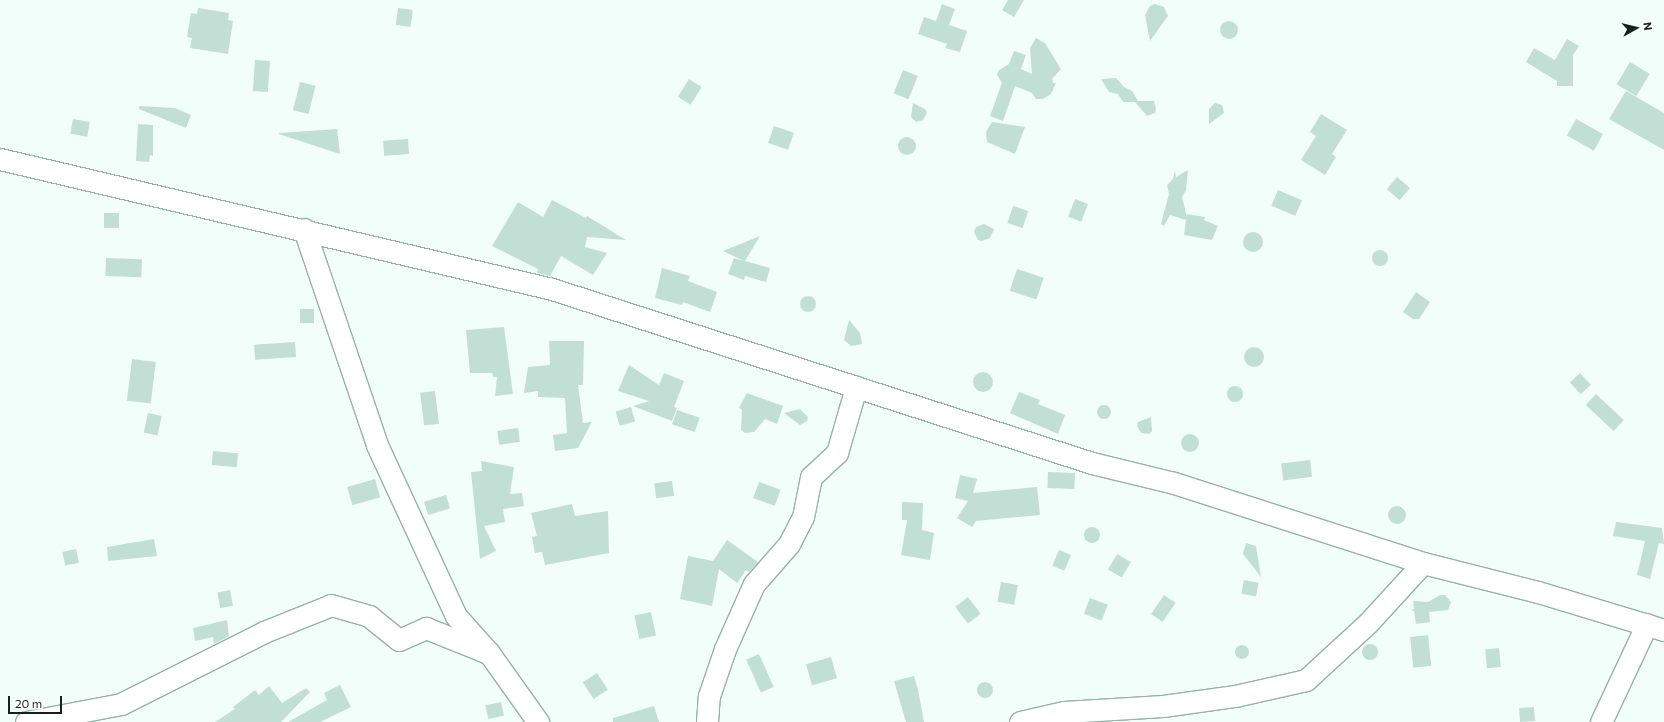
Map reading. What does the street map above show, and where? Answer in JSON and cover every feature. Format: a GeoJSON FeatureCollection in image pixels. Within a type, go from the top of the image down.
{"type":"FeatureCollection","features":[{"type":"Feature","properties":{"kind":"street"},"geometry":{"type":"LineString","coordinates":[[0,159],[304,229],[552,289],[1092,462],[1174,483],[1423,563],[1538,592],[1655,627],[1601,722]]}},
{"type":"Feature","properties":{"kind":"street"},"geometry":{"type":"LineString","coordinates":[[304,229],[377,445],[456,616],[489,653],[538,722]]}},
{"type":"Feature","properties":{"kind":"street"},"geometry":{"type":"LineString","coordinates":[[707,722],[709,696],[728,642],[754,584],[788,544],[803,517],[811,477],[837,453],[856,387]]}},
{"type":"Feature","properties":{"kind":"street"},"geometry":{"type":"LineString","coordinates":[[1020,722],[1064,712],[1163,706],[1235,696],[1306,680],[1368,623],[1423,563]]}},
{"type":"Feature","properties":{"kind":"street"},"geometry":{"type":"LineString","coordinates":[[26,722],[121,704],[264,632],[332,605],[369,616],[400,640],[426,628],[489,653]]}},
{"type":"Feature","properties":{"kind":"building"},"geometry":{"type":"Polygon","coordinates":[[[1008,0],[1024,0],[1014,17],[1002,10],[1008,0]]]}},
{"type":"Feature","properties":{"kind":"building"},"geometry":{"type":"Polygon","coordinates":[[[942,4],[955,9],[949,25],[967,31],[960,52],[945,48],[947,44],[918,34],[924,17],[936,21],[942,4]]]}},
{"type":"Feature","properties":{"kind":"building"},"geometry":{"type":"Polygon","coordinates":[[[1155,4],[1164,7],[1168,16],[1150,41],[1145,15],[1150,6],[1155,4]]]}},
{"type":"Feature","properties":{"kind":"building"},"geometry":{"type":"Polygon","coordinates":[[[198,8],[229,13],[228,20],[233,21],[228,54],[190,48],[192,38],[187,37],[191,13],[197,14],[198,8]]]}},
{"type":"Feature","properties":{"kind":"building"},"geometry":{"type":"Polygon","coordinates":[[[398,8],[413,10],[410,27],[396,25],[398,8]]]}},
{"type":"Feature","properties":{"kind":"building"},"geometry":{"type":"Polygon","coordinates":[[[1229,21],[1235,24],[1238,30],[1235,36],[1229,39],[1223,36],[1220,30],[1223,24],[1229,21]]]}},
{"type":"Feature","properties":{"kind":"building"},"geometry":{"type":"Polygon","coordinates":[[[1036,38],[1045,43],[1061,69],[1052,79],[1053,83],[1056,83],[1051,94],[1043,99],[1036,99],[1032,93],[1015,86],[1003,121],[990,116],[1002,83],[997,75],[999,70],[1009,64],[1014,51],[1026,55],[1021,69],[1032,74],[1030,48],[1036,38]]]}},
{"type":"Feature","properties":{"kind":"building"},"geometry":{"type":"Polygon","coordinates":[[[1567,39],[1579,46],[1573,55],[1573,86],[1557,86],[1557,81],[1526,62],[1534,48],[1555,60],[1567,39]]]}},
{"type":"Feature","properties":{"kind":"building"},"geometry":{"type":"Polygon","coordinates":[[[255,60],[270,61],[268,92],[253,91],[255,60]]]}},
{"type":"Feature","properties":{"kind":"building"},"geometry":{"type":"Polygon","coordinates":[[[1630,62],[1650,74],[1636,96],[1617,84],[1630,62]]]}},
{"type":"Feature","properties":{"kind":"building"},"geometry":{"type":"Polygon","coordinates":[[[903,70],[918,76],[908,99],[894,93],[903,70]]]}},
{"type":"Feature","properties":{"kind":"building"},"geometry":{"type":"Polygon","coordinates":[[[1116,78],[1124,87],[1132,91],[1138,101],[1154,101],[1156,109],[1155,113],[1147,116],[1135,102],[1123,102],[1118,94],[1109,92],[1101,79],[1116,78]]]}},
{"type":"Feature","properties":{"kind":"building"},"geometry":{"type":"Polygon","coordinates":[[[689,79],[702,87],[691,105],[678,97],[689,79]]]}},
{"type":"Feature","properties":{"kind":"building"},"geometry":{"type":"Polygon","coordinates":[[[300,82],[316,86],[309,114],[293,110],[300,82]]]}},
{"type":"Feature","properties":{"kind":"building"},"geometry":{"type":"Polygon","coordinates":[[[1626,91],[1664,113],[1664,150],[1609,119],[1626,91]]]}},
{"type":"Feature","properties":{"kind":"building"},"geometry":{"type":"Polygon","coordinates":[[[913,103],[925,109],[927,113],[923,120],[916,122],[911,117],[913,103]]]}},
{"type":"Feature","properties":{"kind":"building"},"geometry":{"type":"Polygon","coordinates":[[[1215,103],[1222,105],[1224,113],[1209,124],[1209,109],[1215,103]]]}},
{"type":"Feature","properties":{"kind":"building"},"geometry":{"type":"Polygon","coordinates":[[[139,106],[175,108],[191,115],[186,128],[139,109],[139,106]]]}},
{"type":"Feature","properties":{"kind":"building"},"geometry":{"type":"Polygon","coordinates":[[[1321,114],[1347,130],[1332,154],[1336,157],[1325,175],[1301,160],[1316,136],[1310,132],[1321,114]]]}},
{"type":"Feature","properties":{"kind":"building"},"geometry":{"type":"Polygon","coordinates":[[[73,119],[90,122],[87,137],[70,134],[73,119]]]}},
{"type":"Feature","properties":{"kind":"building"},"geometry":{"type":"Polygon","coordinates":[[[1576,119],[1603,134],[1594,151],[1567,136],[1576,119]]]}},
{"type":"Feature","properties":{"kind":"building"},"geometry":{"type":"Polygon","coordinates":[[[992,122],[1025,127],[1015,154],[987,142],[986,132],[992,122]]]}},
{"type":"Feature","properties":{"kind":"building"},"geometry":{"type":"Polygon","coordinates":[[[138,124],[153,125],[153,156],[150,155],[149,162],[136,161],[138,124]]]}},
{"type":"Feature","properties":{"kind":"building"},"geometry":{"type":"Polygon","coordinates":[[[774,126],[794,133],[788,150],[768,143],[774,126]]]}},
{"type":"Feature","properties":{"kind":"building"},"geometry":{"type":"Polygon","coordinates":[[[337,129],[340,154],[279,134],[279,133],[337,129]]]}},
{"type":"Feature","properties":{"kind":"building"},"geometry":{"type":"Polygon","coordinates":[[[907,137],[913,140],[916,146],[913,152],[907,155],[901,152],[898,146],[901,140],[907,137]]]}},
{"type":"Feature","properties":{"kind":"building"},"geometry":{"type":"Polygon","coordinates":[[[408,139],[409,154],[384,156],[383,141],[408,139]]]}},
{"type":"Feature","properties":{"kind":"building"},"geometry":{"type":"Polygon","coordinates":[[[1175,170],[1176,177],[1188,170],[1186,190],[1182,197],[1187,217],[1187,214],[1205,217],[1204,220],[1218,226],[1212,240],[1184,235],[1186,220],[1170,215],[1164,226],[1161,224],[1169,194],[1167,185],[1173,179],[1175,170]]]}},
{"type":"Feature","properties":{"kind":"building"},"geometry":{"type":"Polygon","coordinates":[[[1397,177],[1410,188],[1400,200],[1387,189],[1397,177]]]}},
{"type":"Feature","properties":{"kind":"building"},"geometry":{"type":"Polygon","coordinates":[[[1278,190],[1302,200],[1295,216],[1271,206],[1278,190]]]}},
{"type":"Feature","properties":{"kind":"building"},"geometry":{"type":"Polygon","coordinates":[[[1075,199],[1088,204],[1081,222],[1068,217],[1075,199]]]}},
{"type":"Feature","properties":{"kind":"building"},"geometry":{"type":"Polygon","coordinates":[[[552,200],[586,218],[587,216],[626,240],[587,237],[585,247],[607,253],[593,275],[561,256],[550,276],[537,273],[538,269],[492,246],[518,202],[543,217],[552,200]]]}},
{"type":"Feature","properties":{"kind":"building"},"geometry":{"type":"Polygon","coordinates":[[[1013,206],[1028,211],[1023,228],[1007,223],[1013,206]]]}},
{"type":"Feature","properties":{"kind":"building"},"geometry":{"type":"Polygon","coordinates":[[[104,213],[119,213],[119,228],[104,228],[104,213]]]}},
{"type":"Feature","properties":{"kind":"building"},"geometry":{"type":"Polygon","coordinates":[[[984,224],[994,229],[990,238],[982,241],[978,240],[974,232],[976,227],[984,224]]]}},
{"type":"Feature","properties":{"kind":"building"},"geometry":{"type":"Polygon","coordinates":[[[1253,232],[1260,235],[1263,242],[1260,249],[1253,252],[1246,249],[1243,242],[1246,235],[1253,232]]]}},
{"type":"Feature","properties":{"kind":"building"},"geometry":{"type":"Polygon","coordinates":[[[760,236],[745,261],[770,268],[766,282],[745,276],[744,280],[728,274],[734,258],[744,261],[723,251],[760,236]]]}},
{"type":"Feature","properties":{"kind":"building"},"geometry":{"type":"Polygon","coordinates":[[[1377,250],[1383,250],[1388,255],[1386,264],[1383,266],[1377,266],[1372,261],[1372,255],[1377,250]]]}},
{"type":"Feature","properties":{"kind":"building"},"geometry":{"type":"Polygon","coordinates":[[[106,258],[142,259],[141,277],[105,276],[106,258]]]}},
{"type":"Feature","properties":{"kind":"building"},"geometry":{"type":"Polygon","coordinates":[[[662,268],[690,276],[688,281],[717,292],[710,312],[683,302],[682,305],[655,298],[662,268]]]}},
{"type":"Feature","properties":{"kind":"building"},"geometry":{"type":"Polygon","coordinates":[[[1017,269],[1044,278],[1037,300],[1010,291],[1017,269]]]}},
{"type":"Feature","properties":{"kind":"building"},"geometry":{"type":"Polygon","coordinates":[[[1416,292],[1430,302],[1419,319],[1413,319],[1403,312],[1416,292]]]}},
{"type":"Feature","properties":{"kind":"building"},"geometry":{"type":"Polygon","coordinates":[[[808,296],[815,301],[816,304],[811,311],[808,312],[801,307],[800,304],[805,297],[808,296]]]}},
{"type":"Feature","properties":{"kind":"building"},"geometry":{"type":"Polygon","coordinates":[[[300,309],[314,309],[314,323],[300,323],[300,309]]]}},
{"type":"Feature","properties":{"kind":"building"},"geometry":{"type":"Polygon","coordinates":[[[849,320],[860,333],[862,344],[851,346],[844,340],[849,320]]]}},
{"type":"Feature","properties":{"kind":"building"},"geometry":{"type":"Polygon","coordinates":[[[504,327],[513,394],[495,396],[497,377],[493,377],[492,373],[470,373],[466,330],[504,327]]]}},
{"type":"Feature","properties":{"kind":"building"},"geometry":{"type":"Polygon","coordinates":[[[549,341],[584,341],[583,385],[578,385],[583,423],[592,422],[578,448],[555,451],[553,435],[567,433],[565,398],[538,397],[538,391],[524,393],[528,367],[550,365],[549,341]]]}},
{"type":"Feature","properties":{"kind":"building"},"geometry":{"type":"Polygon","coordinates":[[[295,342],[296,357],[255,360],[254,345],[295,342]]]}},
{"type":"Feature","properties":{"kind":"building"},"geometry":{"type":"Polygon","coordinates":[[[1254,347],[1261,350],[1264,357],[1261,364],[1254,367],[1247,364],[1244,357],[1247,350],[1254,347]]]}},
{"type":"Feature","properties":{"kind":"building"},"geometry":{"type":"Polygon","coordinates":[[[132,359],[156,362],[151,404],[127,401],[132,359]]]}},
{"type":"Feature","properties":{"kind":"building"},"geometry":{"type":"Polygon","coordinates":[[[629,365],[659,385],[664,373],[684,381],[674,407],[677,408],[672,421],[633,406],[649,401],[618,391],[629,365]]]}},
{"type":"Feature","properties":{"kind":"building"},"geometry":{"type":"Polygon","coordinates":[[[983,372],[990,375],[993,382],[990,389],[983,392],[976,389],[973,382],[976,375],[983,372]]]}},
{"type":"Feature","properties":{"kind":"building"},"geometry":{"type":"Polygon","coordinates":[[[1580,373],[1591,385],[1581,394],[1570,383],[1580,373]]]}},
{"type":"Feature","properties":{"kind":"building"},"geometry":{"type":"Polygon","coordinates":[[[1232,386],[1238,386],[1243,391],[1241,400],[1238,402],[1232,402],[1227,397],[1227,391],[1232,386]]]}},
{"type":"Feature","properties":{"kind":"building"},"geometry":{"type":"Polygon","coordinates":[[[435,391],[439,424],[424,426],[420,393],[435,391]]]}},
{"type":"Feature","properties":{"kind":"building"},"geometry":{"type":"Polygon","coordinates":[[[1019,392],[1040,400],[1038,404],[1065,415],[1058,434],[1010,413],[1019,392]]]}},
{"type":"Feature","properties":{"kind":"building"},"geometry":{"type":"Polygon","coordinates":[[[747,393],[783,406],[777,424],[765,419],[754,432],[745,433],[741,430],[742,410],[739,408],[747,393]]]}},
{"type":"Feature","properties":{"kind":"building"},"geometry":{"type":"Polygon","coordinates":[[[1596,394],[1624,420],[1614,431],[1586,405],[1596,394]]]}},
{"type":"Feature","properties":{"kind":"building"},"geometry":{"type":"Polygon","coordinates":[[[1101,405],[1107,405],[1111,409],[1111,415],[1107,419],[1101,419],[1097,415],[1097,409],[1101,405]]]}},
{"type":"Feature","properties":{"kind":"building"},"geometry":{"type":"Polygon","coordinates":[[[631,407],[635,421],[620,426],[616,411],[631,407]]]}},
{"type":"Feature","properties":{"kind":"building"},"geometry":{"type":"Polygon","coordinates":[[[800,409],[808,417],[807,421],[800,425],[784,413],[800,409]]]}},
{"type":"Feature","properties":{"kind":"building"},"geometry":{"type":"Polygon","coordinates":[[[677,410],[700,418],[695,432],[672,424],[677,410]]]}},
{"type":"Feature","properties":{"kind":"building"},"geometry":{"type":"Polygon","coordinates":[[[148,413],[162,416],[158,435],[144,433],[148,413]]]}},
{"type":"Feature","properties":{"kind":"building"},"geometry":{"type":"Polygon","coordinates":[[[1151,417],[1152,431],[1149,434],[1141,433],[1137,426],[1138,422],[1151,417]]]}},
{"type":"Feature","properties":{"kind":"building"},"geometry":{"type":"Polygon","coordinates":[[[518,428],[520,442],[499,445],[497,431],[518,428]]]}},
{"type":"Feature","properties":{"kind":"building"},"geometry":{"type":"Polygon","coordinates":[[[1190,434],[1196,437],[1199,443],[1196,449],[1190,452],[1184,449],[1181,443],[1184,437],[1190,434]]]}},
{"type":"Feature","properties":{"kind":"building"},"geometry":{"type":"Polygon","coordinates":[[[213,451],[238,453],[237,467],[212,465],[213,451]]]}},
{"type":"Feature","properties":{"kind":"building"},"geometry":{"type":"Polygon","coordinates":[[[1310,460],[1312,477],[1283,480],[1281,464],[1310,460]]]}},
{"type":"Feature","properties":{"kind":"building"},"geometry":{"type":"Polygon","coordinates":[[[481,461],[514,467],[510,494],[522,493],[524,506],[503,509],[505,522],[484,526],[496,551],[480,559],[471,472],[482,471],[481,461]]]}},
{"type":"Feature","properties":{"kind":"building"},"geometry":{"type":"Polygon","coordinates":[[[1048,472],[1075,473],[1074,489],[1047,488],[1048,472]]]}},
{"type":"Feature","properties":{"kind":"building"},"geometry":{"type":"Polygon","coordinates":[[[960,475],[977,479],[973,493],[1037,487],[1040,515],[976,521],[972,527],[957,518],[968,501],[955,498],[960,475]]]}},
{"type":"Feature","properties":{"kind":"building"},"geometry":{"type":"Polygon","coordinates":[[[375,479],[380,497],[352,505],[347,487],[375,479]]]}},
{"type":"Feature","properties":{"kind":"building"},"geometry":{"type":"Polygon","coordinates":[[[672,481],[674,496],[656,498],[654,484],[672,481]]]}},
{"type":"Feature","properties":{"kind":"building"},"geometry":{"type":"Polygon","coordinates":[[[759,482],[781,490],[775,506],[753,498],[759,482]]]}},
{"type":"Feature","properties":{"kind":"building"},"geometry":{"type":"Polygon","coordinates":[[[446,495],[450,508],[428,515],[424,502],[446,495]]]}},
{"type":"Feature","properties":{"kind":"building"},"geometry":{"type":"Polygon","coordinates":[[[902,502],[923,503],[922,530],[934,533],[930,560],[901,555],[907,520],[902,520],[902,502]]]}},
{"type":"Feature","properties":{"kind":"building"},"geometry":{"type":"Polygon","coordinates":[[[572,504],[575,516],[608,511],[609,553],[545,565],[542,552],[535,553],[532,537],[537,536],[531,513],[572,504]]]}},
{"type":"Feature","properties":{"kind":"building"},"geometry":{"type":"Polygon","coordinates":[[[1393,506],[1401,506],[1406,511],[1404,522],[1401,524],[1393,524],[1388,519],[1388,511],[1393,506]]]}},
{"type":"Feature","properties":{"kind":"building"},"geometry":{"type":"Polygon","coordinates":[[[1616,522],[1662,528],[1664,544],[1659,543],[1650,579],[1637,575],[1645,541],[1613,536],[1616,522]]]}},
{"type":"Feature","properties":{"kind":"building"},"geometry":{"type":"Polygon","coordinates":[[[1092,527],[1099,532],[1100,535],[1095,542],[1092,543],[1085,538],[1084,535],[1089,528],[1092,527]]]}},
{"type":"Feature","properties":{"kind":"building"},"geometry":{"type":"Polygon","coordinates":[[[154,539],[157,556],[108,561],[107,547],[154,539]]]}},
{"type":"Feature","properties":{"kind":"building"},"geometry":{"type":"Polygon","coordinates":[[[727,540],[758,562],[749,572],[746,570],[737,583],[719,569],[712,606],[680,599],[688,556],[713,561],[727,540]]]}},
{"type":"Feature","properties":{"kind":"building"},"geometry":{"type":"Polygon","coordinates":[[[1246,543],[1256,546],[1261,577],[1243,554],[1246,543]]]}},
{"type":"Feature","properties":{"kind":"building"},"geometry":{"type":"Polygon","coordinates":[[[76,549],[79,563],[65,566],[62,552],[76,549]]]}},
{"type":"Feature","properties":{"kind":"building"},"geometry":{"type":"Polygon","coordinates":[[[1059,550],[1071,555],[1064,571],[1052,566],[1059,550]]]}},
{"type":"Feature","properties":{"kind":"building"},"geometry":{"type":"Polygon","coordinates":[[[1117,554],[1131,562],[1122,578],[1108,570],[1117,554]]]}},
{"type":"Feature","properties":{"kind":"building"},"geometry":{"type":"Polygon","coordinates":[[[1244,580],[1259,583],[1256,597],[1241,594],[1244,580]]]}},
{"type":"Feature","properties":{"kind":"building"},"geometry":{"type":"Polygon","coordinates":[[[1001,582],[1018,585],[1014,605],[998,602],[1001,582]]]}},
{"type":"Feature","properties":{"kind":"building"},"geometry":{"type":"Polygon","coordinates":[[[230,590],[233,606],[220,608],[217,592],[230,590]]]}},
{"type":"Feature","properties":{"kind":"building"},"geometry":{"type":"Polygon","coordinates":[[[1164,595],[1176,603],[1163,622],[1151,614],[1164,595]]]}},
{"type":"Feature","properties":{"kind":"building"},"geometry":{"type":"Polygon","coordinates":[[[1440,595],[1445,595],[1451,602],[1448,610],[1429,612],[1430,622],[1416,624],[1414,611],[1411,610],[1414,609],[1413,601],[1428,602],[1440,595]]]}},
{"type":"Feature","properties":{"kind":"building"},"geometry":{"type":"Polygon","coordinates":[[[968,597],[981,614],[968,623],[955,607],[968,597]]]}},
{"type":"Feature","properties":{"kind":"building"},"geometry":{"type":"Polygon","coordinates":[[[1090,598],[1108,605],[1102,621],[1084,614],[1090,598]]]}},
{"type":"Feature","properties":{"kind":"building"},"geometry":{"type":"Polygon","coordinates":[[[651,612],[656,635],[639,639],[634,616],[651,612]]]}},
{"type":"Feature","properties":{"kind":"building"},"geometry":{"type":"Polygon","coordinates":[[[227,620],[229,636],[214,644],[213,637],[195,641],[193,628],[227,620]]]}},
{"type":"Feature","properties":{"kind":"building"},"geometry":{"type":"Polygon","coordinates":[[[1428,635],[1431,666],[1413,668],[1410,637],[1428,635]]]}},
{"type":"Feature","properties":{"kind":"building"},"geometry":{"type":"Polygon","coordinates":[[[1370,644],[1377,649],[1378,652],[1373,659],[1370,660],[1363,655],[1362,652],[1367,645],[1370,644]]]}},
{"type":"Feature","properties":{"kind":"building"},"geometry":{"type":"Polygon","coordinates":[[[1242,645],[1247,647],[1249,652],[1247,657],[1242,659],[1237,657],[1235,652],[1237,647],[1242,645]]]}},
{"type":"Feature","properties":{"kind":"building"},"geometry":{"type":"Polygon","coordinates":[[[1499,648],[1501,667],[1487,668],[1485,649],[1499,648]]]}},
{"type":"Feature","properties":{"kind":"building"},"geometry":{"type":"Polygon","coordinates":[[[759,654],[774,687],[761,693],[746,660],[759,654]]]}},
{"type":"Feature","properties":{"kind":"building"},"geometry":{"type":"Polygon","coordinates":[[[831,657],[837,678],[812,685],[806,664],[831,657]]]}},
{"type":"Feature","properties":{"kind":"building"},"geometry":{"type":"Polygon","coordinates":[[[597,673],[608,690],[594,699],[583,682],[597,673]]]}},
{"type":"Feature","properties":{"kind":"building"},"geometry":{"type":"Polygon","coordinates":[[[914,676],[924,722],[906,722],[894,681],[914,676]]]}},
{"type":"Feature","properties":{"kind":"building"},"geometry":{"type":"Polygon","coordinates":[[[985,682],[991,684],[993,690],[991,696],[985,698],[979,696],[977,690],[979,684],[985,682]]]}},
{"type":"Feature","properties":{"kind":"building"},"geometry":{"type":"Polygon","coordinates":[[[340,685],[351,707],[320,722],[288,722],[327,700],[324,693],[340,685]]]}},
{"type":"Feature","properties":{"kind":"building"},"geometry":{"type":"Polygon","coordinates":[[[269,686],[282,703],[306,688],[310,692],[281,722],[215,722],[235,709],[233,707],[255,690],[259,695],[269,686]]]}},
{"type":"Feature","properties":{"kind":"building"},"geometry":{"type":"Polygon","coordinates":[[[501,702],[504,716],[488,719],[485,705],[501,702]]]}},
{"type":"Feature","properties":{"kind":"building"},"geometry":{"type":"Polygon","coordinates":[[[654,706],[659,722],[613,722],[613,718],[654,706]]]}},
{"type":"Feature","properties":{"kind":"building"},"geometry":{"type":"Polygon","coordinates":[[[1534,707],[1535,721],[1520,722],[1519,708],[1534,707]]]}}]}
